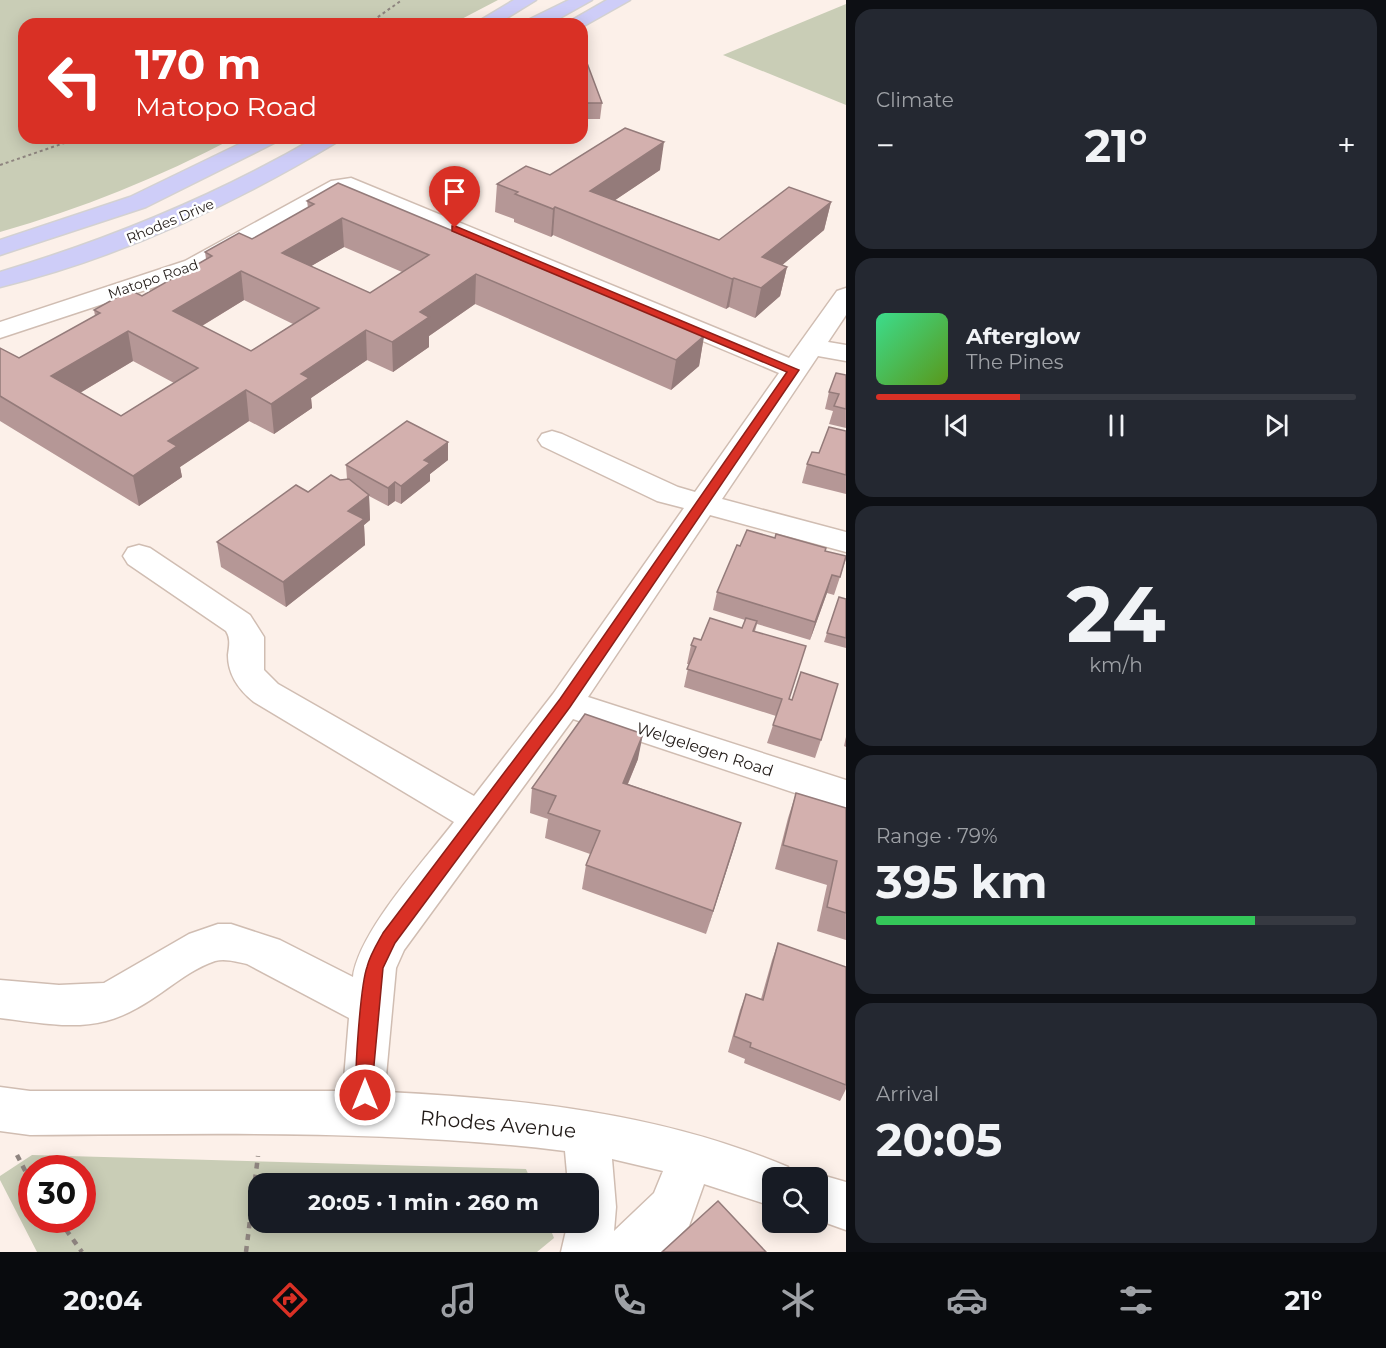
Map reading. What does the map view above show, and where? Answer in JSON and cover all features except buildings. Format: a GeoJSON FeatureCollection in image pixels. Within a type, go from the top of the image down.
{"type":"FeatureCollection","features":[{"type":"Feature","properties":{"kind":"highway"},"geometry":{"type":"LineString","coordinates":[[494,18],[527,0]]}},
{"type":"Feature","properties":{"kind":"highway"},"geometry":{"type":"LineString","coordinates":[[509,10],[533,0]]}},
{"type":"Feature","properties":{"kind":"highway"},"geometry":{"type":"LineString","coordinates":[[547,18],[583,0]]}},
{"type":"Feature","properties":{"kind":"highway"},"geometry":{"type":"LineString","coordinates":[[586,18],[621,0]]}},
{"type":"Feature","properties":{"kind":"highway","name":"Rhodes Drive"},"geometry":{"type":"LineString","coordinates":[[0,248],[138,202],[256,144]]}},
{"type":"Feature","properties":{"kind":"highway","name":"Rhodes Drive"},"geometry":{"type":"LineString","coordinates":[[0,280],[82,255],[176,220],[226,197],[319,144]]}},
{"type":"Feature","properties":{"kind":"street","name":"Matopo Road"},"geometry":{"type":"LineString","coordinates":[[0,330],[194,266],[339,186],[351,184],[803,358]]}},
{"type":"Feature","properties":{"kind":"street"},"geometry":{"type":"LineString","coordinates":[[366,1115],[364,1076],[375,968],[388,938],[565,703],[846,296]]}},
{"type":"Feature","properties":{"kind":"street"},"geometry":{"type":"LineString","coordinates":[[803,358],[846,353]]}},
{"type":"Feature","properties":{"kind":"street"},"geometry":{"type":"LineString","coordinates":[[552,440],[668,494],[846,542]]}},
{"type":"Feature","properties":{"kind":"street"},"geometry":{"type":"LineString","coordinates":[[139,556],[238,623],[247,637],[244,664],[250,680],[267,693],[478,818]]}},
{"type":"Feature","properties":{"kind":"street","name":"Welgelegen Road"},"geometry":{"type":"LineString","coordinates":[[565,703],[846,795]]}},
{"type":"Feature","properties":{"kind":"street"},"geometry":{"type":"LineString","coordinates":[[0,999],[83,1005],[118,998],[197,950],[228,942],[261,951],[371,1008]]}},
{"type":"Feature","properties":{"kind":"street","name":"Rhodes Avenue"},"geometry":{"type":"LineString","coordinates":[[6,1126],[30,1113],[366,1115],[461,1119],[585,1131],[691,1157],[762,1180]]}},
{"type":"Feature","properties":{"kind":"street"},"geometry":{"type":"LineString","coordinates":[[585,1131],[592,1189],[593,1222],[585,1252]]}},
{"type":"Feature","properties":{"kind":"street"},"geometry":{"type":"LineString","coordinates":[[627,1252],[664,1220],[672,1209],[691,1157]]}},
{"type":"Feature","properties":{"kind":"street"},"geometry":{"type":"LineString","coordinates":[[828,1200],[846,1206]]}},
{"type":"Feature","properties":{"kind":"path"},"geometry":{"type":"LineString","coordinates":[[376,18],[400,1]]}},
{"type":"Feature","properties":{"kind":"path"},"geometry":{"type":"LineString","coordinates":[[0,165],[61,144]]}},
{"type":"Feature","properties":{"kind":"path"},"geometry":{"type":"LineString","coordinates":[[6,1126],[19,1155]]}},
{"type":"Feature","properties":{"kind":"path"},"geometry":{"type":"LineString","coordinates":[[246,1252],[252,1218],[258,1152]]}},
{"type":"Feature","properties":{"kind":"path"},"geometry":{"type":"LineString","coordinates":[[68,1233],[82,1252]]}},
{"type":"Feature","properties":{"kind":"green space"},"geometry":{"type":"Polygon","coordinates":[[[0,0],[498,0],[464,18],[18,18],[18,144],[222,144],[120,191],[0,232],[0,0]]]}},
{"type":"Feature","properties":{"kind":"green space"},"geometry":{"type":"Polygon","coordinates":[[[846,4],[846,105],[723,55],[846,4]]]}},
{"type":"Feature","properties":{"kind":"green space"},"geometry":{"type":"Polygon","coordinates":[[[96,1157],[526,1169],[528,1173],[248,1173],[248,1233],[552,1233],[554,1238],[537,1252],[37,1252],[27,1233],[96,1233],[96,1157]]]}},
{"type":"Feature","properties":{"kind":"green space"},"geometry":{"type":"Polygon","coordinates":[[[18,1164],[18,1215],[0,1176],[18,1164]]]}},
{"type":"Feature","properties":{"kind":"route"},"geometry":{"type":"LineString","coordinates":[[365,1095],[364,1076],[375,968],[388,938],[565,703],[794,370],[455,228]]}}]}
